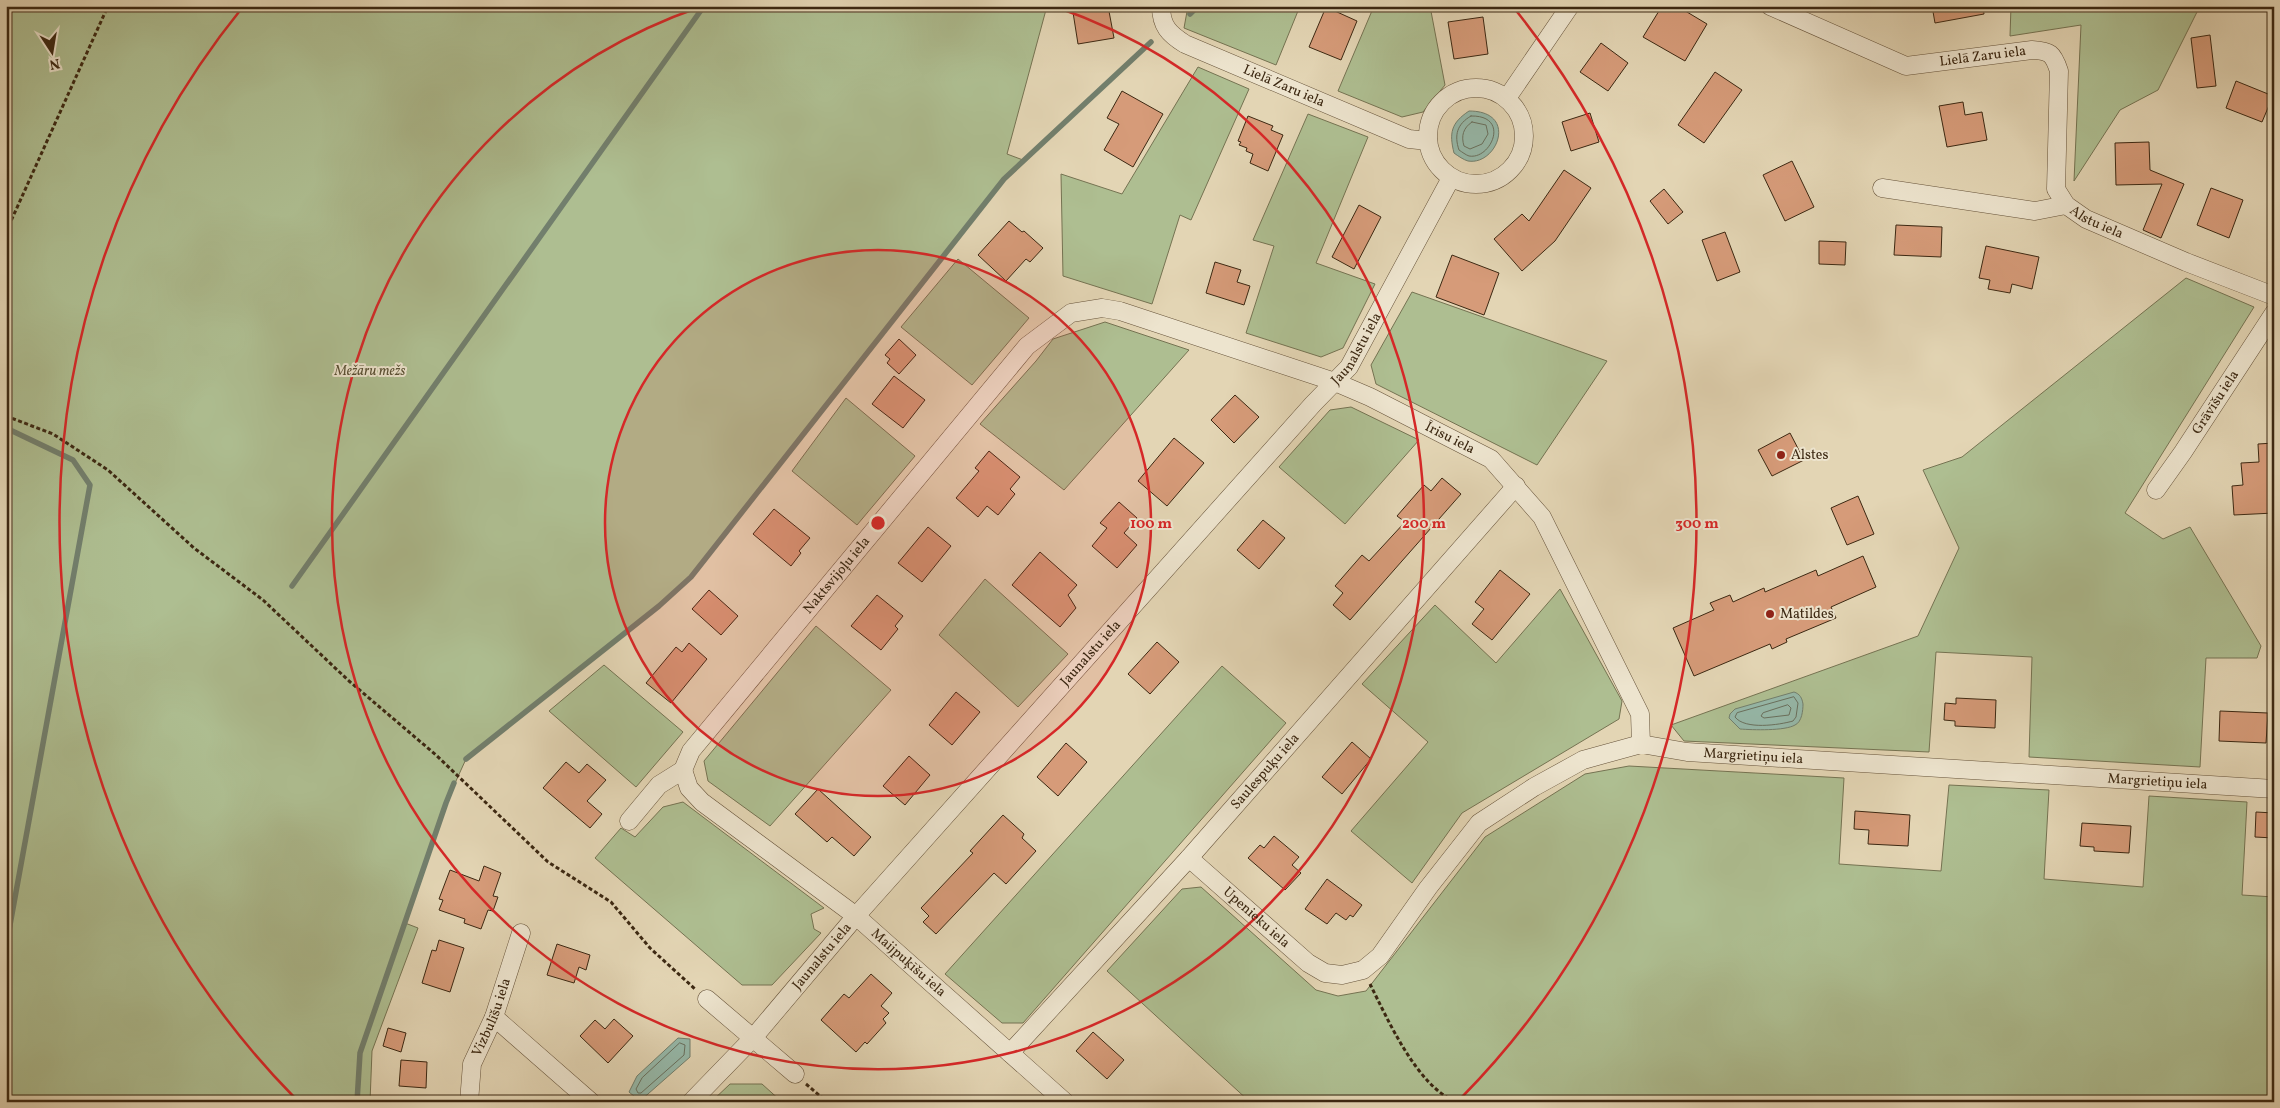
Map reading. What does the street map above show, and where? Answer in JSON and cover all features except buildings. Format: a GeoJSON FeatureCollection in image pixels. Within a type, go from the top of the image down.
{"type":"FeatureCollection","features":[{"type":"Feature","properties":{"kind":"street","name":"Lielā Zaru iela"},"geometry":{"type":"LineString","coordinates":[[1160,6],[1163,20],[1170,34],[1185,44],[1409,139],[1428,141]]}},
{"type":"Feature","properties":{"kind":"street"},"geometry":{"type":"LineString","coordinates":[[1507,98],[1570,6]]}},
{"type":"Feature","properties":{"kind":"street","name":"Lielā Zaru iela"},"geometry":{"type":"LineString","coordinates":[[1770,6],[1906,66],[2032,50],[2046,51],[2055,57],[2060,71],[2056,189],[2066,204]]}},
{"type":"Feature","properties":{"kind":"street"},"geometry":{"type":"LineString","coordinates":[[1486,88],[1507,98],[1522,118],[1525,142],[1516,164],[1498,180],[1474,185],[1450,178],[1435,162],[1428,141],[1431,119],[1444,100],[1464,90],[1486,88]]}},
{"type":"Feature","properties":{"kind":"street","name":"Jaunalstu iela"},"geometry":{"type":"LineString","coordinates":[[691,1102],[753,1038],[856,916],[1349,367],[1450,178]]}},
{"type":"Feature","properties":{"kind":"street","name":"Alstu iela"},"geometry":{"type":"LineString","coordinates":[[1882,188],[2035,211],[2066,204],[2086,219],[2274,296]]}},
{"type":"Feature","properties":{"kind":"street","name":"Īrisu iela"},"geometry":{"type":"LineString","coordinates":[[1102,308],[1120,311],[1335,382],[1370,397],[1491,459],[1542,517],[1640,714],[1641,744]]}},
{"type":"Feature","properties":{"kind":"street","name":"Naktsvijoļu iela"},"geometry":{"type":"LineString","coordinates":[[683,770],[691,751],[1027,346],[1071,313],[1102,308]]}},
{"type":"Feature","properties":{"kind":"street","name":"Grāvīšu iela"},"geometry":{"type":"LineString","coordinates":[[2156,490],[2274,313]]}},
{"type":"Feature","properties":{"kind":"street","name":"Saulespuķu iela"},"geometry":{"type":"LineString","coordinates":[[1010,1053],[1189,858],[1516,486]]}},
{"type":"Feature","properties":{"kind":"street","name":"Margrietiņu iela"},"geometry":{"type":"LineString","coordinates":[[1325,973],[1342,976],[1363,970],[1380,956],[1428,888],[1479,823],[1534,786],[1583,760],[1641,744],[1687,752],[2274,789]]}},
{"type":"Feature","properties":{"kind":"street"},"geometry":{"type":"LineString","coordinates":[[628,821],[659,785],[683,770]]}},
{"type":"Feature","properties":{"kind":"street","name":"Maijpuķīšu iela"},"geometry":{"type":"LineString","coordinates":[[683,770],[689,788],[702,802],[856,916],[1065,1102]]}},
{"type":"Feature","properties":{"kind":"street","name":"Upenieku iela"},"geometry":{"type":"LineString","coordinates":[[1189,858],[1308,963],[1325,973]]}},
{"type":"Feature","properties":{"kind":"street","name":"Vizbulīšu iela"},"geometry":{"type":"LineString","coordinates":[[469,1102],[472,1064],[494,1017],[521,933]]}},
{"type":"Feature","properties":{"kind":"street"},"geometry":{"type":"LineString","coordinates":[[707,999],[795,1074]]}},
{"type":"Feature","properties":{"kind":"street"},"geometry":{"type":"LineString","coordinates":[[494,1017],[591,1102]]}},
{"type":"Feature","properties":{"kind":"path"},"geometry":{"type":"LineString","coordinates":[[6,232],[108,6]]}},
{"type":"Feature","properties":{"kind":"path"},"geometry":{"type":"LineString","coordinates":[[6,416],[52,434],[108,470],[194,548],[263,600],[350,681],[436,755],[548,862],[611,902],[650,948],[707,999]]}},
{"type":"Feature","properties":{"kind":"path"},"geometry":{"type":"LineString","coordinates":[[1363,970],[1391,1028],[1423,1077],[1456,1102]]}},
{"type":"Feature","properties":{"kind":"path"},"geometry":{"type":"LineString","coordinates":[[795,1074],[827,1102]]}},
{"type":"Feature","properties":{"kind":"green space","name":"Mežāru mežs"},"geometry":{"type":"Polygon","coordinates":[[[6,6],[1047,6],[1007,154],[1023,160],[1004,179],[691,577],[659,606],[466,759],[446,803],[405,923],[418,928],[372,1051],[370,1102],[6,1102],[6,6]]]}},
{"type":"Feature","properties":{"kind":"green space"},"geometry":{"type":"Polygon","coordinates":[[[1188,6],[1300,6],[1276,65],[1184,28],[1188,6]]]}},
{"type":"Feature","properties":{"kind":"green space"},"geometry":{"type":"Polygon","coordinates":[[[1374,6],[1430,6],[1445,85],[1423,112],[1402,117],[1338,91],[1374,6]]]}},
{"type":"Feature","properties":{"kind":"green space"},"geometry":{"type":"Polygon","coordinates":[[[2011,6],[2200,6],[2158,90],[2120,110],[2074,181],[2081,25],[2010,36],[2011,6]]]}},
{"type":"Feature","properties":{"kind":"green space"},"geometry":{"type":"Polygon","coordinates":[[[1198,67],[1249,89],[1191,220],[1180,215],[1152,304],[1063,276],[1061,174],[1122,194],[1198,67]]]}},
{"type":"Feature","properties":{"kind":"green space"},"geometry":{"type":"Polygon","coordinates":[[[1308,114],[1368,137],[1316,263],[1375,284],[1343,348],[1321,357],[1246,333],[1274,246],[1253,240],[1308,114]]]}},
{"type":"Feature","properties":{"kind":"green space"},"geometry":{"type":"Polygon","coordinates":[[[958,259],[1029,318],[972,385],[901,327],[958,259]]]}},
{"type":"Feature","properties":{"kind":"green space"},"geometry":{"type":"Polygon","coordinates":[[[2186,278],[2254,307],[2125,513],[2163,539],[2190,527],[2261,646],[2257,658],[2206,658],[2200,767],[2029,757],[2032,657],[1936,652],[1929,752],[1684,741],[1671,725],[1918,636],[1959,548],[1923,470],[1962,457],[2186,278]]]}},
{"type":"Feature","properties":{"kind":"green space"},"geometry":{"type":"Polygon","coordinates":[[[1412,292],[1607,361],[1537,465],[1376,384],[1371,365],[1412,292]]]}},
{"type":"Feature","properties":{"kind":"green space"},"geometry":{"type":"Polygon","coordinates":[[[1105,322],[1189,350],[1064,490],[980,424],[1053,339],[1105,322]]]}},
{"type":"Feature","properties":{"kind":"green space"},"geometry":{"type":"Polygon","coordinates":[[[846,398],[915,456],[857,525],[792,471],[846,398]]]}},
{"type":"Feature","properties":{"kind":"green space"},"geometry":{"type":"Polygon","coordinates":[[[1351,407],[1419,440],[1345,524],[1279,467],[1330,410],[1351,407]]]}},
{"type":"Feature","properties":{"kind":"green space"},"geometry":{"type":"Polygon","coordinates":[[[985,579],[1068,654],[1018,707],[939,635],[985,579]]]}},
{"type":"Feature","properties":{"kind":"green space"},"geometry":{"type":"Polygon","coordinates":[[[1560,589],[1622,701],[1619,719],[1462,813],[1412,883],[1351,831],[1428,742],[1362,684],[1435,605],[1496,663],[1560,589]]]}},
{"type":"Feature","properties":{"kind":"green space"},"geometry":{"type":"Polygon","coordinates":[[[816,626],[891,690],[770,826],[708,781],[704,761],[816,626]]]}},
{"type":"Feature","properties":{"kind":"green space"},"geometry":{"type":"Polygon","coordinates":[[[604,665],[683,732],[636,787],[549,711],[604,665]]]}},
{"type":"Feature","properties":{"kind":"green space"},"geometry":{"type":"Polygon","coordinates":[[[1222,666],[1286,723],[1023,1023],[1002,1023],[945,974],[1222,666]]]}},
{"type":"Feature","properties":{"kind":"green space"},"geometry":{"type":"Polygon","coordinates":[[[1629,766],[1844,778],[1839,864],[1941,871],[1949,785],[2049,790],[2044,879],[2143,887],[2149,796],[2247,802],[2242,895],[2274,897],[2274,1102],[1250,1102],[1107,971],[1182,889],[1201,887],[1316,990],[1338,996],[1366,991],[1485,837],[1585,774],[1629,766]]]}},
{"type":"Feature","properties":{"kind":"green space"},"geometry":{"type":"Polygon","coordinates":[[[683,802],[824,908],[811,914],[814,929],[821,933],[772,985],[742,985],[595,858],[621,828],[635,837],[663,807],[683,802]]]}},
{"type":"Feature","properties":{"kind":"green space"},"geometry":{"type":"Polygon","coordinates":[[[730,1084],[762,1084],[782,1102],[711,1102],[730,1084]]]}},
{"type":"Feature","properties":{"kind":"water"},"geometry":{"type":"Polygon","coordinates":[[[1469,111],[1485,113],[1494,120],[1498,128],[1498,138],[1494,147],[1487,155],[1478,160],[1468,161],[1454,153],[1452,134],[1455,124],[1469,111]]]}},
{"type":"Feature","properties":{"kind":"water"},"geometry":{"type":"Polygon","coordinates":[[[1794,692],[1801,698],[1803,709],[1799,721],[1790,727],[1769,730],[1740,729],[1729,718],[1735,709],[1794,692]]]}},
{"type":"Feature","properties":{"kind":"water"},"geometry":{"type":"Polygon","coordinates":[[[678,1038],[690,1039],[690,1057],[640,1101],[629,1092],[637,1076],[678,1038]]]}},
{"type":"Feature","properties":{"kind":"waterway"},"geometry":{"type":"LineString","coordinates":[[292,586],[704,6]]}},
{"type":"Feature","properties":{"kind":"waterway"},"geometry":{"type":"LineString","coordinates":[[1190,14],[1198,6]]}},
{"type":"Feature","properties":{"kind":"waterway"},"geometry":{"type":"LineString","coordinates":[[466,759],[659,606],[691,577],[1004,179],[1151,42]]}},
{"type":"Feature","properties":{"kind":"waterway"},"geometry":{"type":"LineString","coordinates":[[6,428],[73,460],[90,485],[6,947]]}},
{"type":"Feature","properties":{"kind":"waterway"},"geometry":{"type":"LineString","coordinates":[[357,1102],[360,1053],[454,783]]}},
{"type":"Feature","properties":{"kind":"place","name":"Alstes"},"geometry":{"type":"Point","coordinates":[1781,455]}},
{"type":"Feature","properties":{"kind":"place","name":"Matildes"},"geometry":{"type":"Point","coordinates":[1770,614]}}]}
